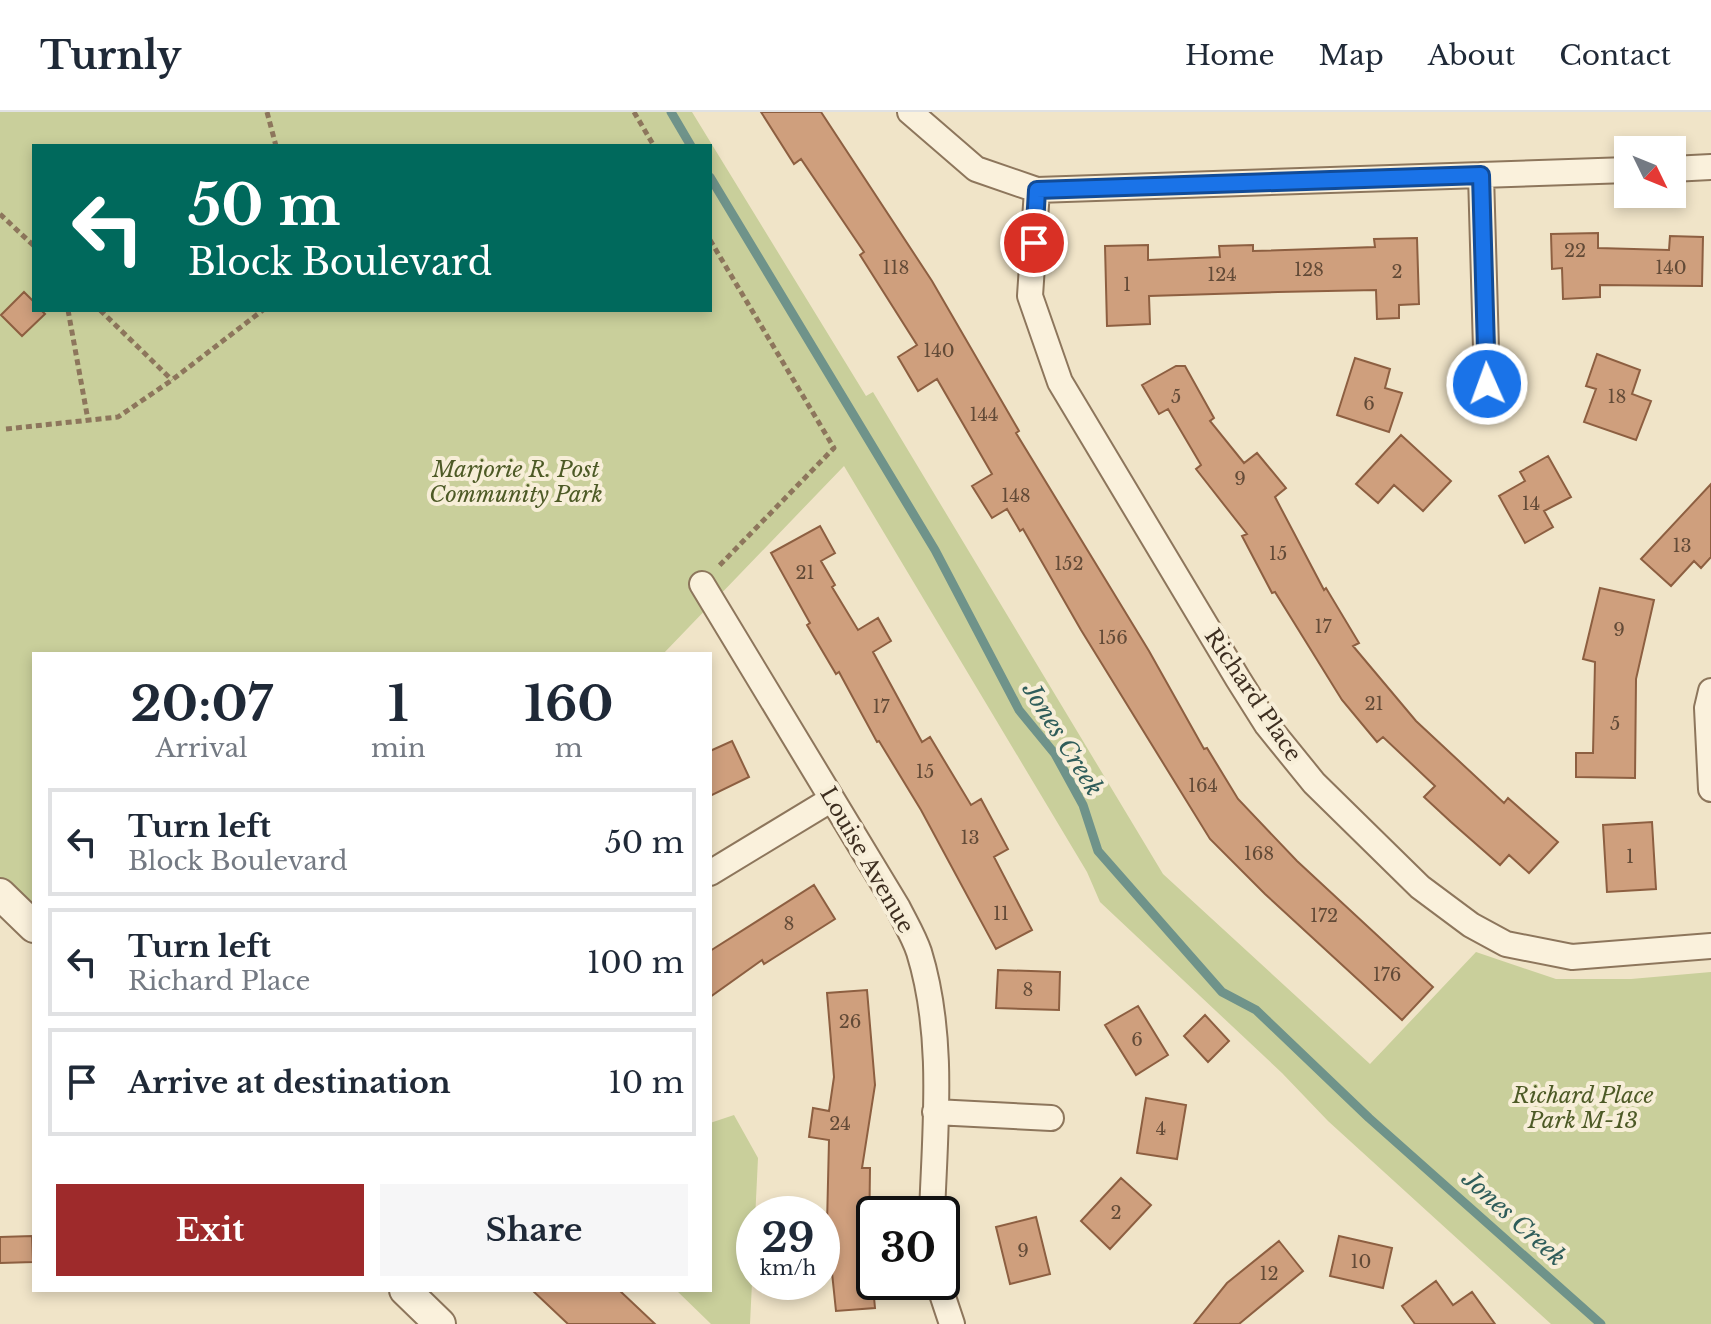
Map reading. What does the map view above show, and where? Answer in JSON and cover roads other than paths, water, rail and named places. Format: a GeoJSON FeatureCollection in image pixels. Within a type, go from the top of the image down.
{"type":"FeatureCollection","features":[{"type":"Feature","properties":{"kind":"street"},"geometry":{"type":"LineString","coordinates":[[910,112],[976,169],[1037,190],[1614,170]]}},
{"type":"Feature","properties":{"kind":"street"},"geometry":{"type":"LineString","coordinates":[[1686,168],[1711,167]]}},
{"type":"Feature","properties":{"kind":"street"},"geometry":{"type":"LineString","coordinates":[[1481,175],[1487,384]]}},
{"type":"Feature","properties":{"kind":"street","name":"Richard Place"},"geometry":{"type":"LineString","coordinates":[[1037,190],[1030,296],[1060,382],[1267,725],[1314,783],[1420,887],[1471,925],[1506,944],[1572,957],[1711,946]]}},
{"type":"Feature","properties":{"kind":"street","name":"Louise Avenue"},"geometry":{"type":"LineString","coordinates":[[702,584],[898,908],[918,948],[935,1039],[933,1196]]}},
{"type":"Feature","properties":{"kind":"street"},"geometry":{"type":"LineString","coordinates":[[1711,691],[1707,708],[1711,789]]}},
{"type":"Feature","properties":{"kind":"street"},"geometry":{"type":"LineString","coordinates":[[712,872],[832,799]]}},
{"type":"Feature","properties":{"kind":"street"},"geometry":{"type":"LineString","coordinates":[[0,894],[32,925]]}},
{"type":"Feature","properties":{"kind":"street"},"geometry":{"type":"LineString","coordinates":[[935,1112],[1051,1118]]}},
{"type":"Feature","properties":{"kind":"street"},"geometry":{"type":"LineString","coordinates":[[407,1292],[440,1324]]}},
{"type":"Feature","properties":{"kind":"street"},"geometry":{"type":"LineString","coordinates":[[944,1300],[952,1324]]}},
{"type":"Feature","properties":{"kind":"waterway","name":"Jones Creek"},"geometry":{"type":"LineString","coordinates":[[671,112],[690,144]]}},
{"type":"Feature","properties":{"kind":"waterway","name":"Jones Creek"},"geometry":{"type":"LineString","coordinates":[[712,180],[935,550],[1019,710],[1055,754],[1083,805],[1098,851],[1222,992],[1256,1010],[1369,1118],[1601,1324]]}},
{"type":"Feature","properties":{"kind":"park label","name":"Marjorie R. Post Community Park"},"geometry":{"type":"Point","coordinates":[516,482]}},
{"type":"Feature","properties":{"kind":"park label","name":"Richard Place Park M-13"},"geometry":{"type":"Point","coordinates":[1583,1108]}}]}
